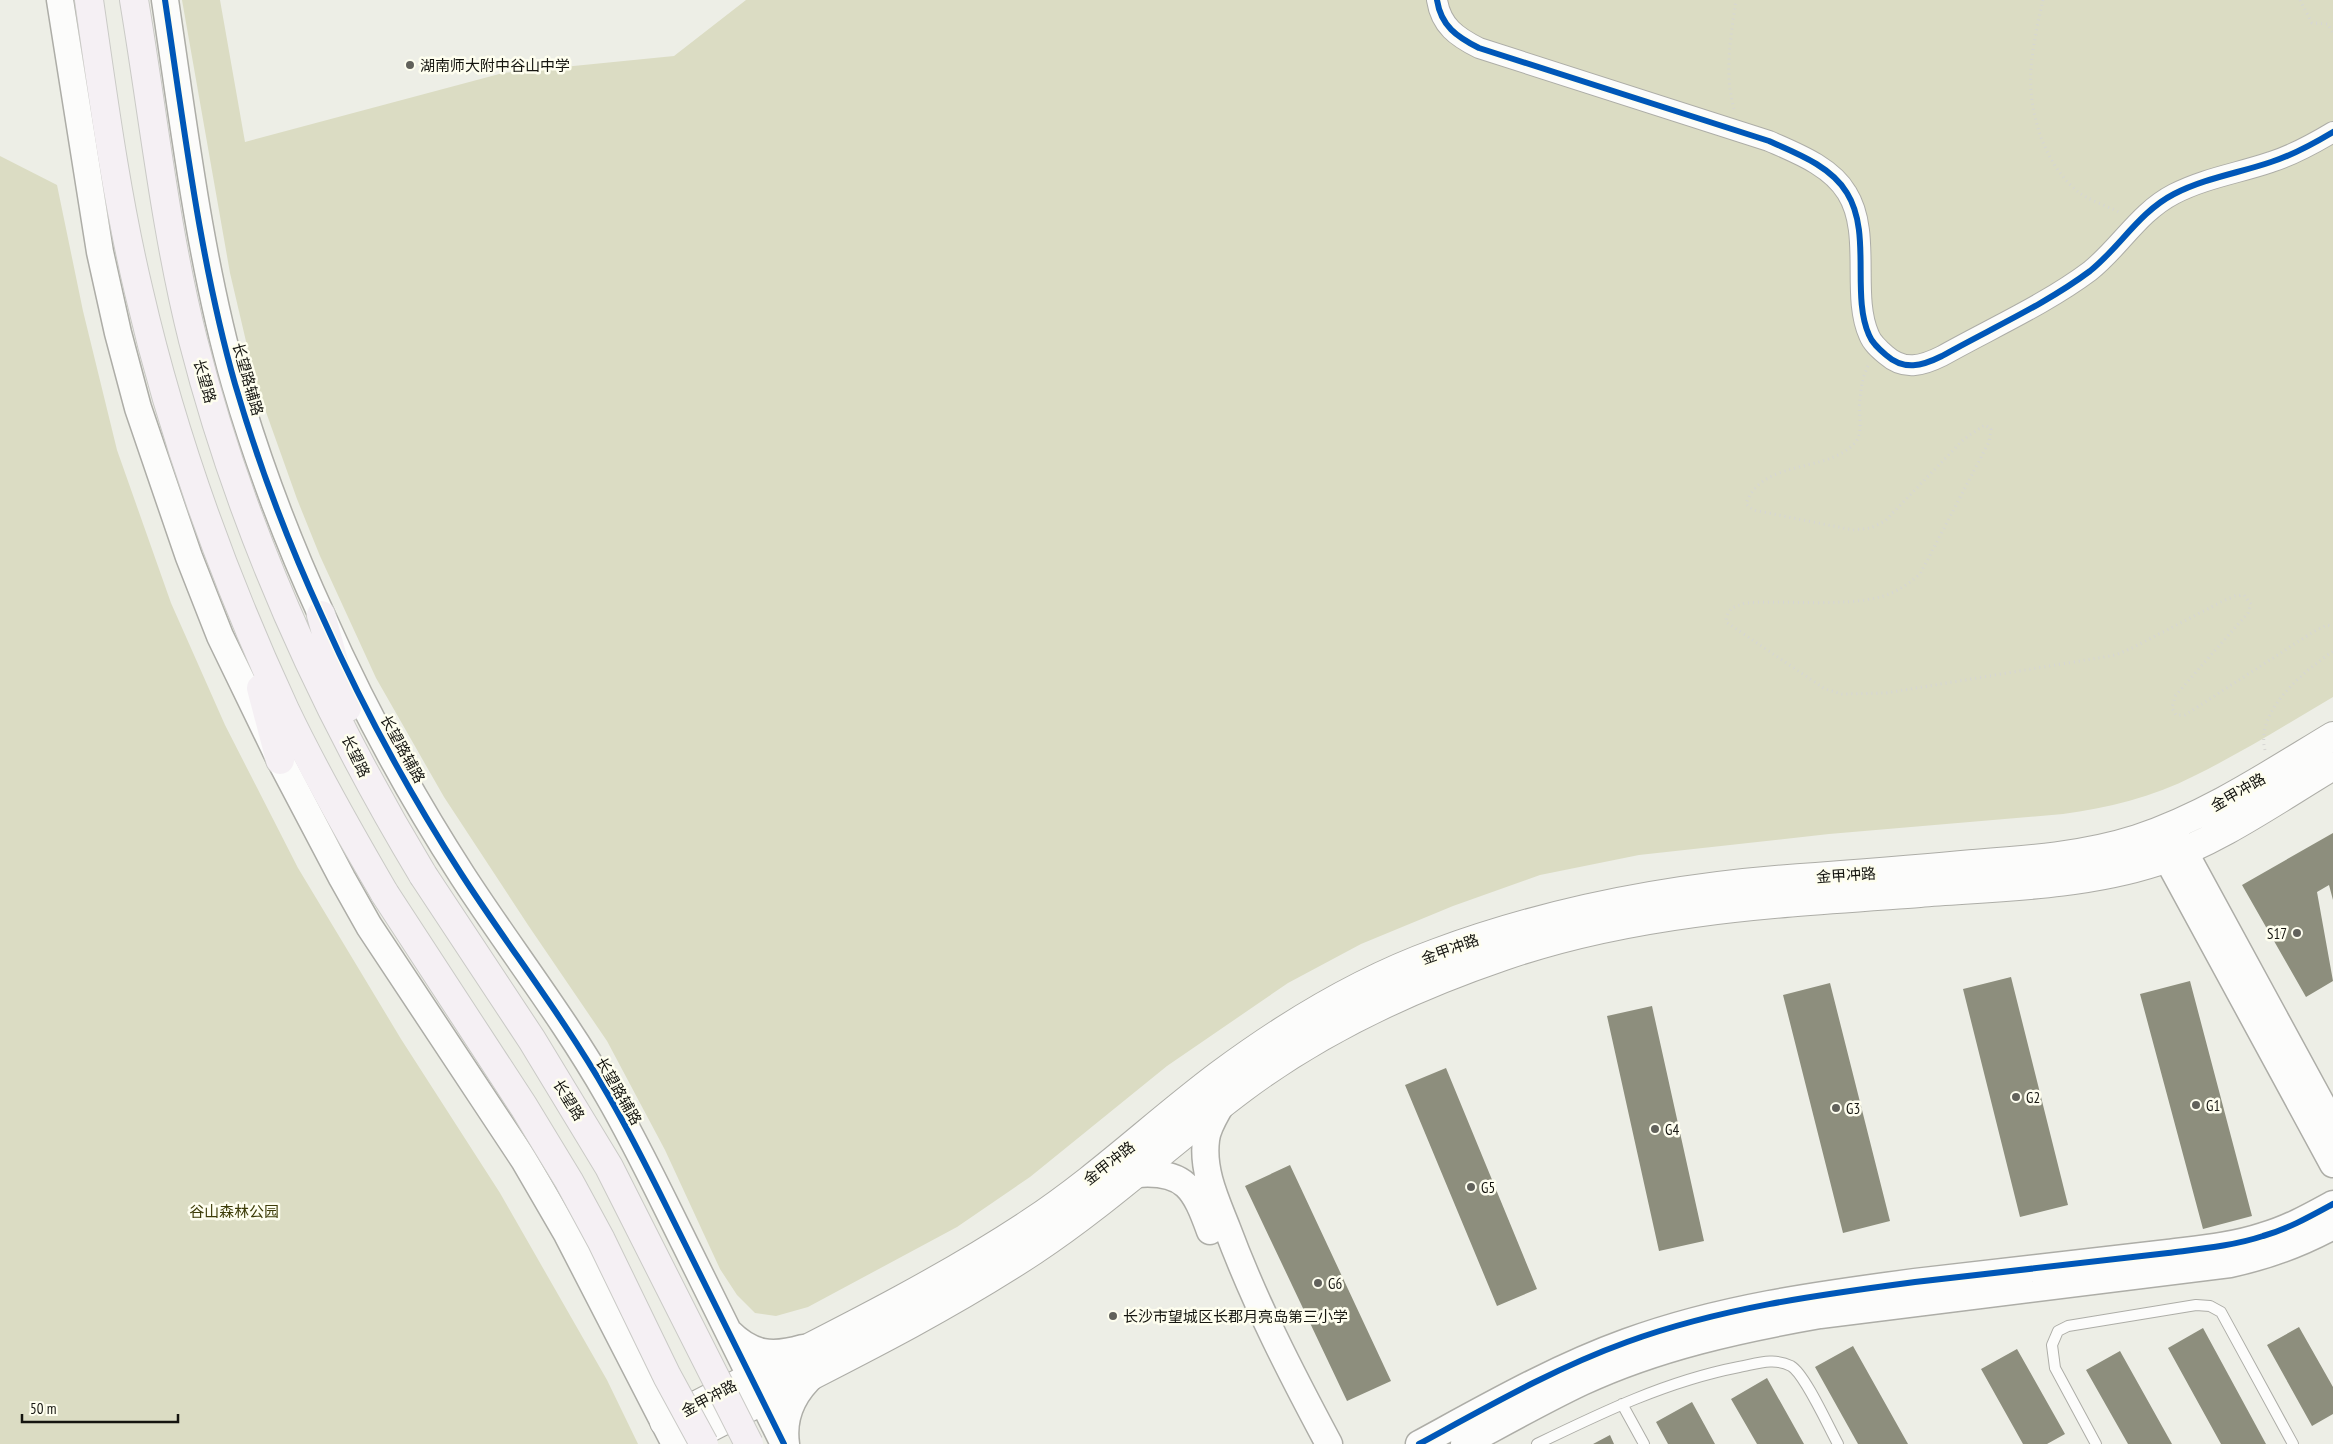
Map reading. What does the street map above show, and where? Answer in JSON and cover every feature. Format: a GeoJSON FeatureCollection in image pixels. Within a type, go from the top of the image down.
{"type":"FeatureCollection","features":[{"type":"Feature","properties":{"kind":"main road"},"geometry":{"type":"LineString","coordinates":[[89,0],[105,110],[139,291],[175,422],[205,516],[243,616],[286,712],[342,820],[385,894],[524,1107],[568,1181],[601,1240],[667,1376],[704,1444]]}},
{"type":"Feature","properties":{"kind":"main road","name":"长望路"},"geometry":{"type":"LineString","coordinates":[[134,0],[172,238],[193,340],[216,418],[246,508],[304,649],[378,800],[423,875],[532,1040],[609,1167],[749,1444]]}},
{"type":"Feature","properties":{"kind":"main road"},"geometry":{"type":"LineString","coordinates":[[321,615],[364,773]]}},
{"type":"Feature","properties":{"kind":"main road"},"geometry":{"type":"LineString","coordinates":[[243,616],[280,760]]}},
{"type":"Feature","properties":{"kind":"main road","name":"金甲冲路"},"geometry":{"type":"LineString","coordinates":[[673,1437],[756,1388],[814,1358],[942,1275],[1032,1222],[1220,1075],[1328,1003],[1430,955],[1549,916],[1625,899],[1692,889],[2001,862],[2077,853],[2162,830],[2205,811],[2333,736]]}},
{"type":"Feature","properties":{"kind":"main road","name":"金甲冲路"},"geometry":{"type":"LineString","coordinates":[[814,1358],[934,1311],[988,1280],[1083,1216],[1221,1106],[1294,1053],[1389,1000],[1507,955],[1556,940],[1628,924],[1686,914],[2037,883],[2114,872],[2175,854],[2220,834],[2333,766]]}},
{"type":"Feature","properties":{"kind":"street"},"geometry":{"type":"LineString","coordinates":[[60,0],[100,252],[118,333],[138,408],[189,557],[220,636],[280,760],[369,926],[524,1160],[567,1234],[673,1437]]}},
{"type":"Feature","properties":{"kind":"street","name":"长望路辅路"},"geometry":{"type":"LineString","coordinates":[[164,0],[190,167],[216,304],[235,383],[260,463],[321,615],[389,753],[420,806],[462,875],[568,1031],[608,1094],[647,1167],[785,1444]]}},
{"type":"Feature","properties":{"kind":"street"},"geometry":{"type":"LineString","coordinates":[[1436,0],[1444,23],[1458,38],[1479,48],[1768,141],[1805,157],[1834,177],[1847,191],[1856,209],[1864,320],[1869,336],[1877,347],[1893,361],[1906,366],[1922,366],[2074,283],[2101,262],[2149,211],[2173,194],[2200,183],[2272,162],[2309,146],[2333,132]]}},
{"type":"Feature","properties":{"kind":"street"},"geometry":{"type":"LineString","coordinates":[[2162,830],[2333,1164]]}},
{"type":"Feature","properties":{"kind":"street"},"geometry":{"type":"LineString","coordinates":[[2175,854],[2333,1125]]}},
{"type":"Feature","properties":{"kind":"street"},"geometry":{"type":"LineString","coordinates":[[1221,1106],[1208,1129],[1206,1140],[1206,1159],[1211,1184],[1238,1258],[1266,1321],[1329,1444]]}},
{"type":"Feature","properties":{"kind":"street"},"geometry":{"type":"LineString","coordinates":[[1138,1174],[1155,1172],[1173,1177],[1189,1189],[1199,1201],[1222,1264],[1309,1444]]}},
{"type":"Feature","properties":{"kind":"street"},"geometry":{"type":"LineString","coordinates":[[1419,1444],[1498,1401],[1627,1342],[1748,1307],[1827,1293],[2226,1245],[2263,1237],[2293,1225],[2333,1204]]}},
{"type":"Feature","properties":{"kind":"street"},"geometry":{"type":"LineString","coordinates":[[1464,1444],[1584,1382],[1682,1346],[1754,1327],[1820,1315],[2230,1264],[2266,1257],[2301,1243],[2333,1226]]}},
{"type":"Feature","properties":{"kind":"street"},"geometry":{"type":"LineString","coordinates":[[728,1330],[740,1343],[768,1353],[786,1353],[814,1358],[805,1383],[789,1407],[786,1419],[785,1444]]}},
{"type":"Feature","properties":{"kind":"lane"},"geometry":{"type":"LineString","coordinates":[[2096,1444],[2055,1368],[2052,1345],[2058,1331],[2068,1326],[2196,1305],[2210,1306],[2221,1312],[2293,1444]]}},
{"type":"Feature","properties":{"kind":"lane"},"geometry":{"type":"LineString","coordinates":[[1537,1444],[1648,1392],[1712,1372],[1769,1361],[1782,1362],[1793,1368],[1802,1378],[1838,1444]]}},
{"type":"Feature","properties":{"kind":"lane"},"geometry":{"type":"LineString","coordinates":[[1622,1404],[1644,1444]]}},
{"type":"Feature","properties":{"kind":"path"},"geometry":{"type":"LineString","coordinates":[[1736,0],[1731,33],[1730,69],[1732,102],[1741,132]]}},
{"type":"Feature","properties":{"kind":"path"},"geometry":{"type":"LineString","coordinates":[[2043,0],[2031,70],[2034,110],[2046,151],[2059,173],[2078,192],[2139,221]]}},
{"type":"Feature","properties":{"kind":"path"},"geometry":{"type":"LineString","coordinates":[[2300,0],[2312,22],[2328,24],[2333,33]]}},
{"type":"Feature","properties":{"kind":"path"},"geometry":{"type":"LineString","coordinates":[[1877,347],[1863,377],[1859,400],[1861,421],[1857,441],[1844,452],[1778,473],[1749,494],[1746,504],[1752,510],[1853,530],[1871,528],[1885,521],[1964,438],[1985,425],[1991,429],[1989,442],[1920,574],[1904,588],[1882,597],[1860,601],[1745,603],[1732,607],[1726,614],[1726,622],[1826,689],[1842,694],[1886,693],[2116,655],[2223,601],[2234,596],[2244,595],[2251,604],[2248,614],[2175,696],[2172,708],[2176,716],[2185,715],[2313,632],[2327,625],[2333,626]]}},
{"type":"Feature","properties":{"kind":"path"},"geometry":{"type":"LineString","coordinates":[[2276,770],[2264,748],[2266,728],[2273,709],[2284,693],[2333,651]]}},
{"type":"Feature","properties":{"kind":"green space"},"geometry":{"type":"Polygon","coordinates":[[[182,0],[220,0],[245,142],[503,73],[674,56],[746,0],[2333,0],[2333,697],[2247,748],[2194,776],[2146,796],[2113,805],[2063,814],[1829,834],[1639,855],[1540,875],[1453,906],[1361,944],[1288,983],[1167,1066],[1030,1177],[957,1227],[808,1307],[776,1316],[755,1313],[737,1295],[720,1269],[665,1150],[607,1041],[444,797],[376,678],[320,556],[297,499],[256,384],[230,273],[182,0]]]}},
{"type":"Feature","properties":{"kind":"green space","name":"谷山森林公园"},"geometry":{"type":"Polygon","coordinates":[[[0,156],[57,185],[83,311],[117,450],[171,603],[225,725],[298,868],[401,1039],[500,1193],[607,1380],[638,1444],[0,1444],[0,156]]]}},
{"type":"Feature","properties":{"kind":"building","name":"S17"},"geometry":{"type":"Polygon","coordinates":[[[2333,833],[2333,900],[2329,885],[2317,892],[2333,981],[2306,997],[2242,885],[2333,833]]]}},
{"type":"Feature","properties":{"kind":"building","name":"G2"},"geometry":{"type":"Polygon","coordinates":[[[2011,977],[2068,1205],[2020,1217],[1963,989],[2011,977]]]}},
{"type":"Feature","properties":{"kind":"building","name":"G1"},"geometry":{"type":"Polygon","coordinates":[[[2190,981],[2252,1216],[2203,1229],[2140,994],[2190,981]]]}},
{"type":"Feature","properties":{"kind":"building","name":"G3"},"geometry":{"type":"Polygon","coordinates":[[[1830,983],[1890,1221],[1843,1233],[1783,995],[1830,983]]]}},
{"type":"Feature","properties":{"kind":"building","name":"G4"},"geometry":{"type":"Polygon","coordinates":[[[1652,1006],[1704,1241],[1659,1251],[1607,1016],[1652,1006]]]}},
{"type":"Feature","properties":{"kind":"building","name":"G5"},"geometry":{"type":"Polygon","coordinates":[[[1446,1068],[1537,1289],[1497,1306],[1405,1085],[1446,1068]]]}},
{"type":"Feature","properties":{"kind":"building","name":"G6"},"geometry":{"type":"Polygon","coordinates":[[[1290,1165],[1391,1381],[1347,1401],[1245,1186],[1290,1165]]]}},
{"type":"Feature","properties":{"kind":"building"},"geometry":{"type":"Polygon","coordinates":[[[2299,1327],[2333,1387],[2333,1414],[2312,1426],[2267,1345],[2299,1327]]]}},
{"type":"Feature","properties":{"kind":"building"},"geometry":{"type":"Polygon","coordinates":[[[2203,1328],[2266,1444],[2221,1444],[2168,1348],[2203,1328]]]}},
{"type":"Feature","properties":{"kind":"building"},"geometry":{"type":"Polygon","coordinates":[[[1853,1346],[1908,1444],[1858,1444],[1815,1367],[1853,1346]]]}},
{"type":"Feature","properties":{"kind":"building"},"geometry":{"type":"Polygon","coordinates":[[[2017,1349],[2065,1434],[2047,1444],[2023,1444],[1981,1369],[2017,1349]]]}},
{"type":"Feature","properties":{"kind":"building"},"geometry":{"type":"Polygon","coordinates":[[[2120,1351],[2172,1444],[2128,1444],[2086,1370],[2120,1351]]]}},
{"type":"Feature","properties":{"kind":"building"},"geometry":{"type":"Polygon","coordinates":[[[1767,1378],[1804,1444],[1757,1444],[1731,1399],[1767,1378]]]}},
{"type":"Feature","properties":{"kind":"building"},"geometry":{"type":"Polygon","coordinates":[[[1692,1402],[1715,1444],[1668,1444],[1656,1422],[1692,1402]]]}},
{"type":"Feature","properties":{"kind":"building"},"geometry":{"type":"Polygon","coordinates":[[[1610,1435],[1614,1444],[1593,1444],[1610,1435]]]}},
{"type":"Feature","properties":{"kind":"cycle path"},"geometry":{"type":"LineString","coordinates":[[165,0],[202,242],[223,337],[244,414],[264,473],[309,588],[370,716],[423,813],[480,903],[591,1066],[618,1113],[648,1169],[784,1444]]}},
{"type":"Feature","properties":{"kind":"cycle path"},"geometry":{"type":"LineString","coordinates":[[1437,0],[1442,17],[1451,30],[1479,48],[1769,141],[1812,161],[1832,175],[1847,193],[1854,209],[1858,226],[1861,302],[1869,335],[1878,348],[1886,355],[1906,365],[1920,364],[1942,356],[2073,283],[2101,262],[2150,210],[2174,194],[2186,188],[2279,159],[2303,149],[2333,132]]}},
{"type":"Feature","properties":{"kind":"cycle path"},"geometry":{"type":"LineString","coordinates":[[1419,1444],[1522,1389],[1600,1352],[1697,1320],[1769,1304],[1842,1292],[2228,1245],[2281,1230],[2333,1204]]}},
{"type":"Feature","properties":{"kind":"place","name":"湖南师大附中谷山中学"},"geometry":{"type":"Point","coordinates":[410,65]}},
{"type":"Feature","properties":{"kind":"place","name":"S17"},"geometry":{"type":"Point","coordinates":[2297,933]}},
{"type":"Feature","properties":{"kind":"place","name":"G2"},"geometry":{"type":"Point","coordinates":[2016,1097]}},
{"type":"Feature","properties":{"kind":"place","name":"G1"},"geometry":{"type":"Point","coordinates":[2196,1105]}},
{"type":"Feature","properties":{"kind":"place","name":"G3"},"geometry":{"type":"Point","coordinates":[1836,1108]}},
{"type":"Feature","properties":{"kind":"place","name":"G4"},"geometry":{"type":"Point","coordinates":[1655,1129]}},
{"type":"Feature","properties":{"kind":"place","name":"G5"},"geometry":{"type":"Point","coordinates":[1471,1187]}},
{"type":"Feature","properties":{"kind":"place","name":"G6"},"geometry":{"type":"Point","coordinates":[1318,1283]}},
{"type":"Feature","properties":{"kind":"place","name":"长沙市望城区长郡月亮岛第三小学"},"geometry":{"type":"Point","coordinates":[1113,1316]}}]}
